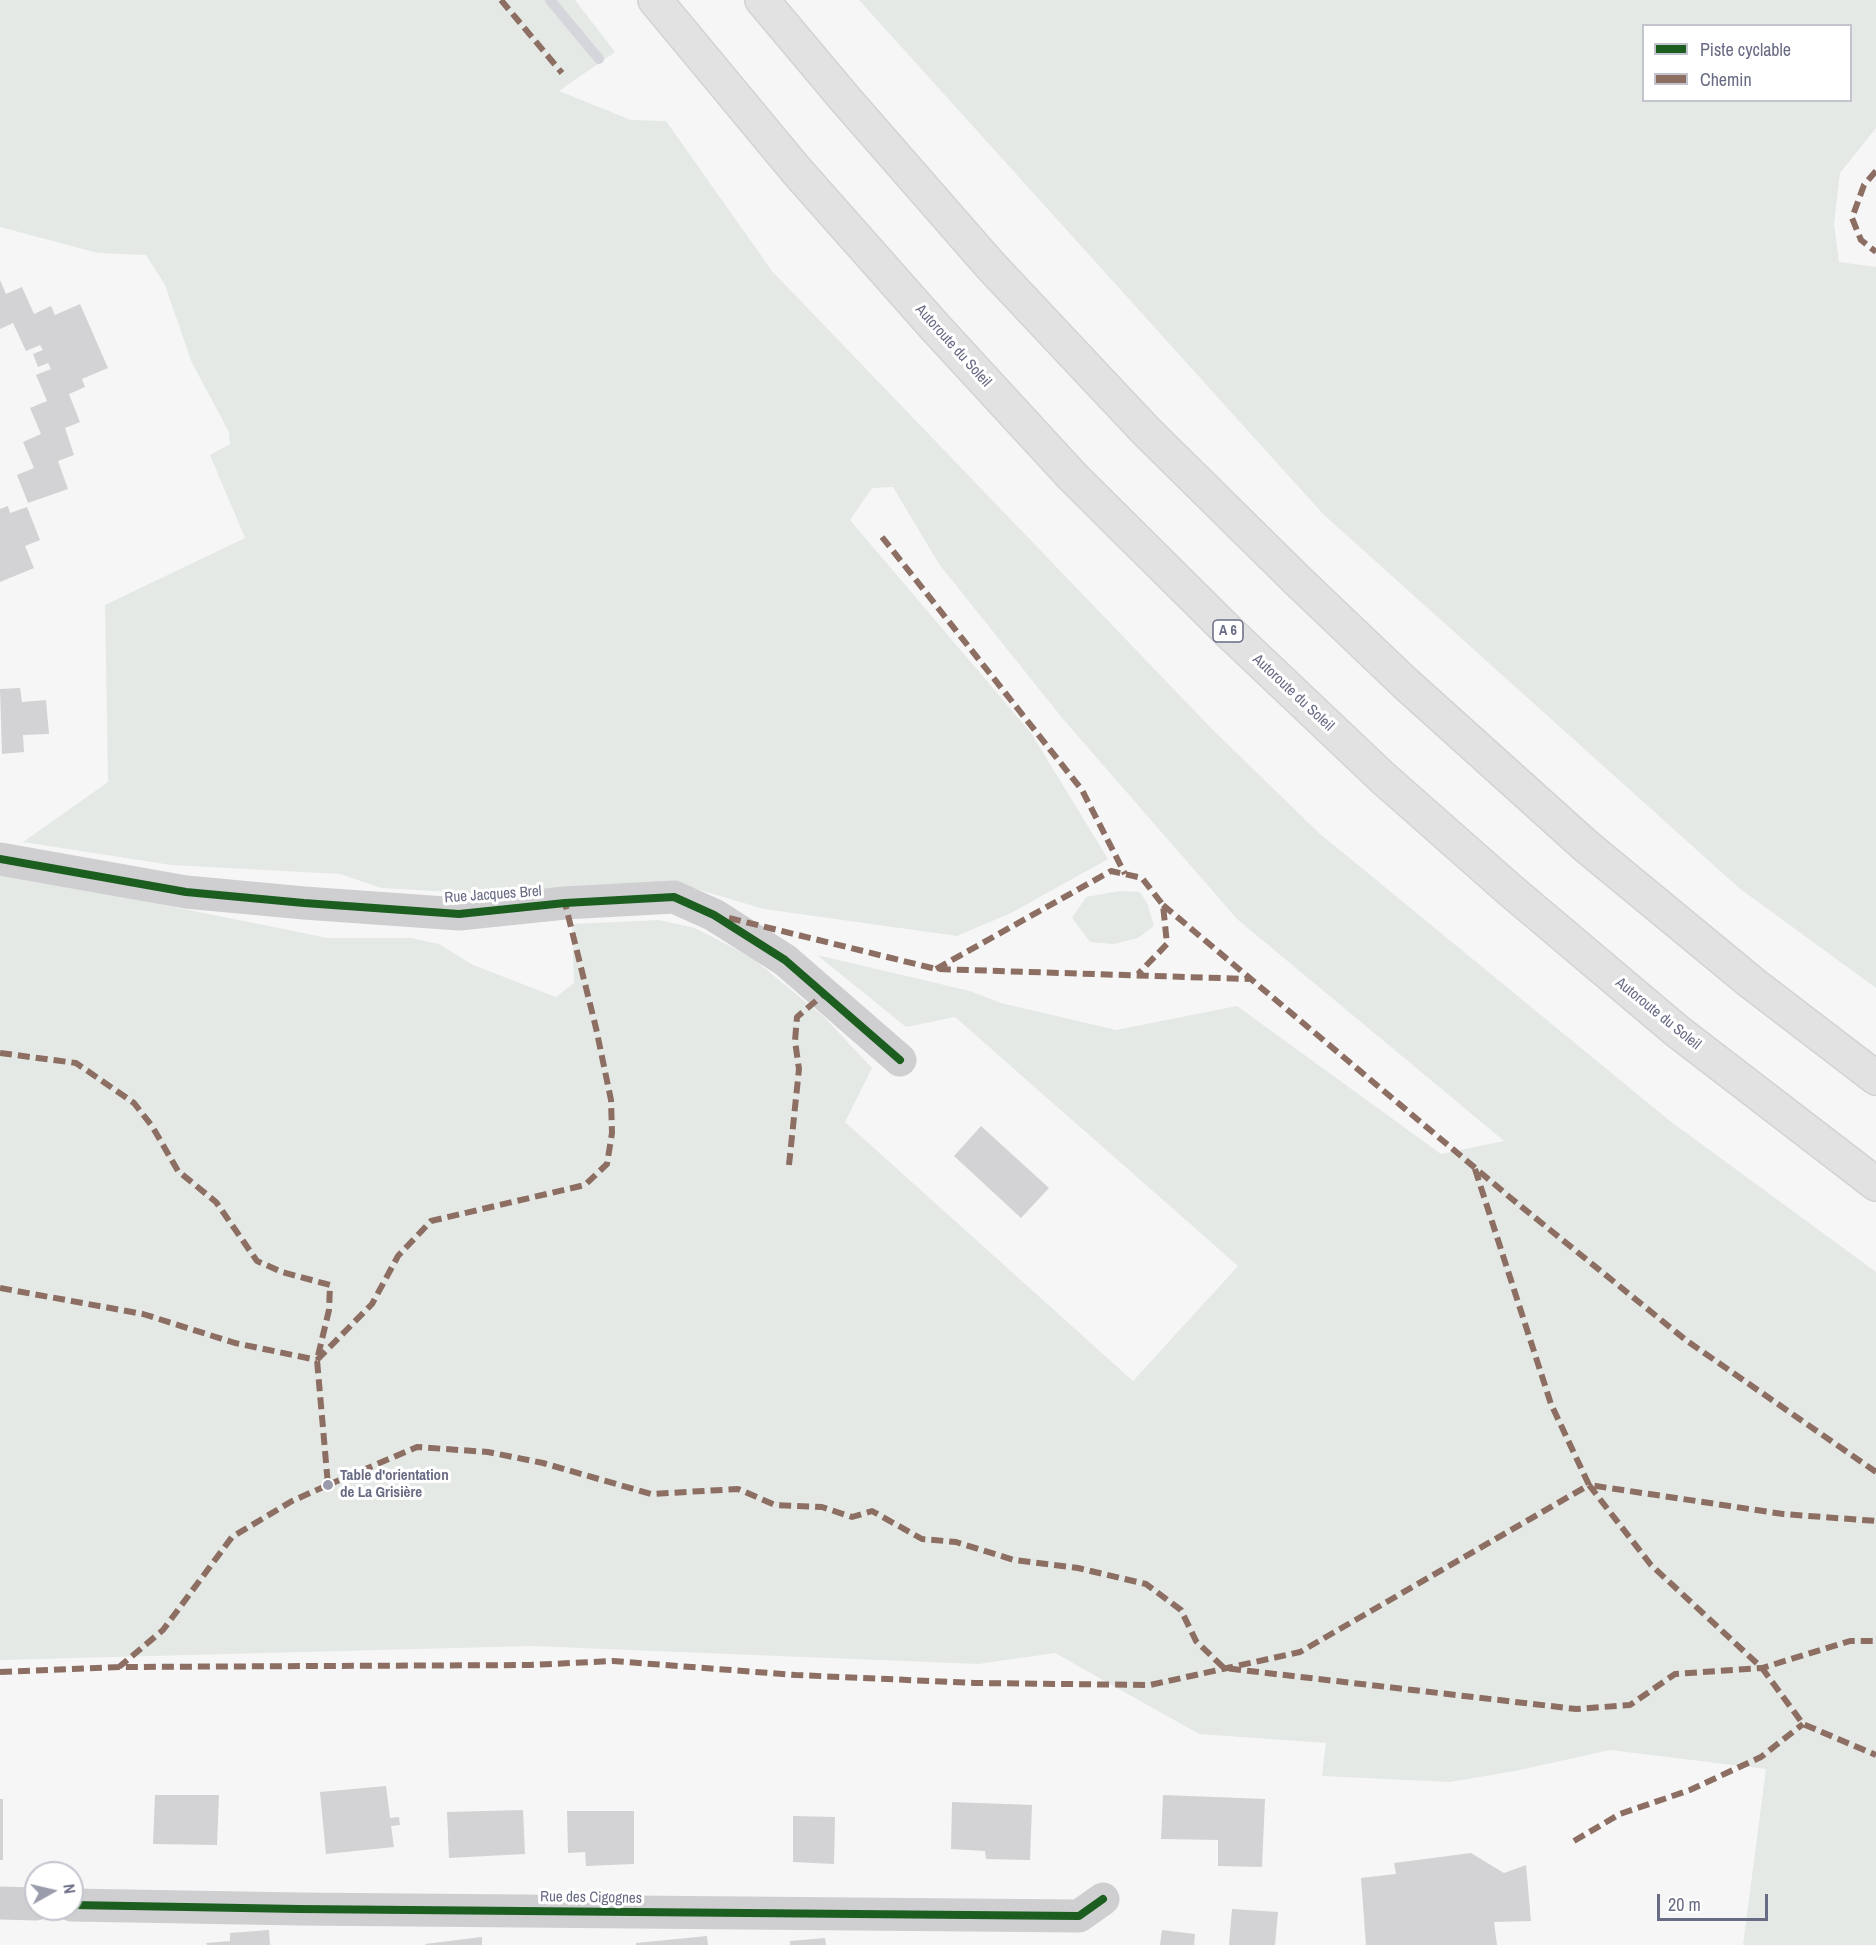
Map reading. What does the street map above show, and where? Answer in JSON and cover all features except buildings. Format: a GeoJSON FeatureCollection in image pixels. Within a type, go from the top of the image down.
{"type":"FeatureCollection","features":[{"type":"Feature","properties":{"kind":"highway","name":"Autoroute du Soleil"},"geometry":{"type":"LineString","coordinates":[[655,0],[796,170],[934,326],[1072,476],[1229,632],[1383,778],[1509,890],[1677,1031],[1876,1184]]}},
{"type":"Feature","properties":{"kind":"highway"},"geometry":{"type":"LineString","coordinates":[[762,0],[990,265],[1146,431],[1290,573],[1405,683],[1586,846],[1752,982],[1876,1078]]}},
{"type":"Feature","properties":{"kind":"street","name":"Rue Jacques Brel"},"geometry":{"type":"LineString","coordinates":[[0,859],[186,892],[459,914],[565,903],[674,897],[714,915],[785,960],[900,1060]]}},
{"type":"Feature","properties":{"kind":"street","name":"Rue des Cigognes"},"geometry":{"type":"LineString","coordinates":[[84,1905],[1079,1916],[1103,1899]]}},
{"type":"Feature","properties":{"kind":"street"},"geometry":{"type":"LineString","coordinates":[[0,1903],[24,1904]]}},
{"type":"Feature","properties":{"kind":"shaded area"},"geometry":{"type":"Polygon","coordinates":[[[0,0],[575,0],[615,52],[559,91],[631,120],[666,121],[772,271],[1213,730],[1319,833],[1670,1121],[1876,1272],[1876,1945],[1743,1945],[1766,1769],[1610,1750],[1515,1771],[1450,1782],[1322,1776],[1326,1743],[1199,1734],[1055,1653],[978,1664],[531,1646],[0,1660],[0,872],[328,938],[411,938],[439,944],[473,965],[556,997],[574,983],[572,924],[659,920],[695,928],[751,957],[824,1017],[872,1068],[845,1122],[1133,1381],[1238,1266],[955,1017],[906,1027],[817,955],[970,991],[1001,1003],[1116,1030],[1237,1006],[1441,1154],[1504,1141],[1237,919],[1063,719],[939,564],[893,487],[872,488],[850,520],[1031,733],[1108,859],[1011,913],[957,936],[764,909],[693,888],[488,894],[381,888],[340,874],[171,865],[23,842],[108,782],[105,605],[245,538],[210,455],[230,444],[229,432],[192,363],[165,285],[146,255],[98,253],[0,227],[0,0]]]}},
{"type":"Feature","properties":{"kind":"shaded area"},"geometry":{"type":"Polygon","coordinates":[[[859,0],[1876,0],[1876,128],[1840,173],[1834,224],[1839,262],[1876,267],[1876,988],[1739,888],[1323,514],[859,0]]]}},
{"type":"Feature","properties":{"kind":"shaded area"},"geometry":{"type":"Polygon","coordinates":[[[1120,891],[1140,892],[1147,903],[1154,926],[1138,938],[1114,944],[1090,942],[1072,918],[1086,897],[1120,891]]]}},
{"type":"Feature","properties":{"kind":"waterway"},"geometry":{"type":"LineString","coordinates":[[550,0],[599,59]]}},
{"type":"Feature","properties":{"kind":"marked path"},"geometry":{"type":"LineString","coordinates":[[501,0],[562,73]]}},
{"type":"Feature","properties":{"kind":"marked path"},"geometry":{"type":"LineString","coordinates":[[1876,171],[1864,185],[1852,218],[1861,240],[1876,252]]}},
{"type":"Feature","properties":{"kind":"marked path"},"geometry":{"type":"LineString","coordinates":[[882,537],[1082,790],[1125,874]]}},
{"type":"Feature","properties":{"kind":"marked path"},"geometry":{"type":"LineString","coordinates":[[936,969],[1111,871],[1142,878],[1163,905],[1167,944],[1138,974]]}},
{"type":"Feature","properties":{"kind":"marked path"},"geometry":{"type":"LineString","coordinates":[[317,1360],[372,1304],[398,1256],[431,1221],[585,1185],[607,1164],[612,1133],[611,1100],[565,903]]}},
{"type":"Feature","properties":{"kind":"marked path"},"geometry":{"type":"LineString","coordinates":[[1163,905],[1512,1199],[1687,1341],[1876,1472]]}},
{"type":"Feature","properties":{"kind":"marked path"},"geometry":{"type":"LineString","coordinates":[[729,918],[936,969],[1249,979]]}},
{"type":"Feature","properties":{"kind":"marked path"},"geometry":{"type":"LineString","coordinates":[[789,1165],[799,1069],[795,1041],[797,1017],[824,994]]}},
{"type":"Feature","properties":{"kind":"marked path"},"geometry":{"type":"LineString","coordinates":[[0,1053],[76,1063],[134,1103],[152,1126],[178,1171],[216,1202],[257,1261],[282,1272],[330,1285],[329,1310],[317,1360],[328,1485],[292,1501],[232,1537],[163,1630],[119,1667]]}},
{"type":"Feature","properties":{"kind":"marked path"},"geometry":{"type":"LineString","coordinates":[[1475,1169],[1551,1404],[1589,1485],[1783,1514],[1876,1521]]}},
{"type":"Feature","properties":{"kind":"marked path"},"geometry":{"type":"LineString","coordinates":[[0,1288],[143,1314],[235,1343],[317,1360]]}},
{"type":"Feature","properties":{"kind":"marked path"},"geometry":{"type":"LineString","coordinates":[[328,1485],[417,1447],[488,1452],[543,1463],[651,1494],[738,1489],[775,1505],[822,1507],[852,1517],[872,1511],[922,1539],[956,1542],[1014,1560],[1078,1568],[1146,1584],[1181,1610],[1196,1641],[1224,1668],[1576,1709],[1630,1705],[1675,1674],[1762,1668],[1850,1641],[1876,1641]]}},
{"type":"Feature","properties":{"kind":"marked path"},"geometry":{"type":"LineString","coordinates":[[0,1672],[119,1667],[530,1665],[613,1661],[796,1675],[975,1683],[1150,1685],[1300,1652],[1589,1485],[1651,1565],[1762,1668],[1803,1724],[1876,1755]]}},
{"type":"Feature","properties":{"kind":"marked path"},"geometry":{"type":"LineString","coordinates":[[1574,1841],[1620,1814],[1690,1790],[1761,1757],[1803,1724]]}},
{"type":"Feature","properties":{"kind":"cycle path"},"geometry":{"type":"LineString","coordinates":[[0,859],[186,892],[459,914],[565,903],[674,897],[714,915],[785,960],[900,1060]]}},
{"type":"Feature","properties":{"kind":"cycle path"},"geometry":{"type":"LineString","coordinates":[[84,1905],[1079,1916],[1103,1899]]}},
{"type":"Feature","properties":{"kind":"place","name":"Table d'orientation de La Grisière"},"geometry":{"type":"Point","coordinates":[328,1485]}}]}
